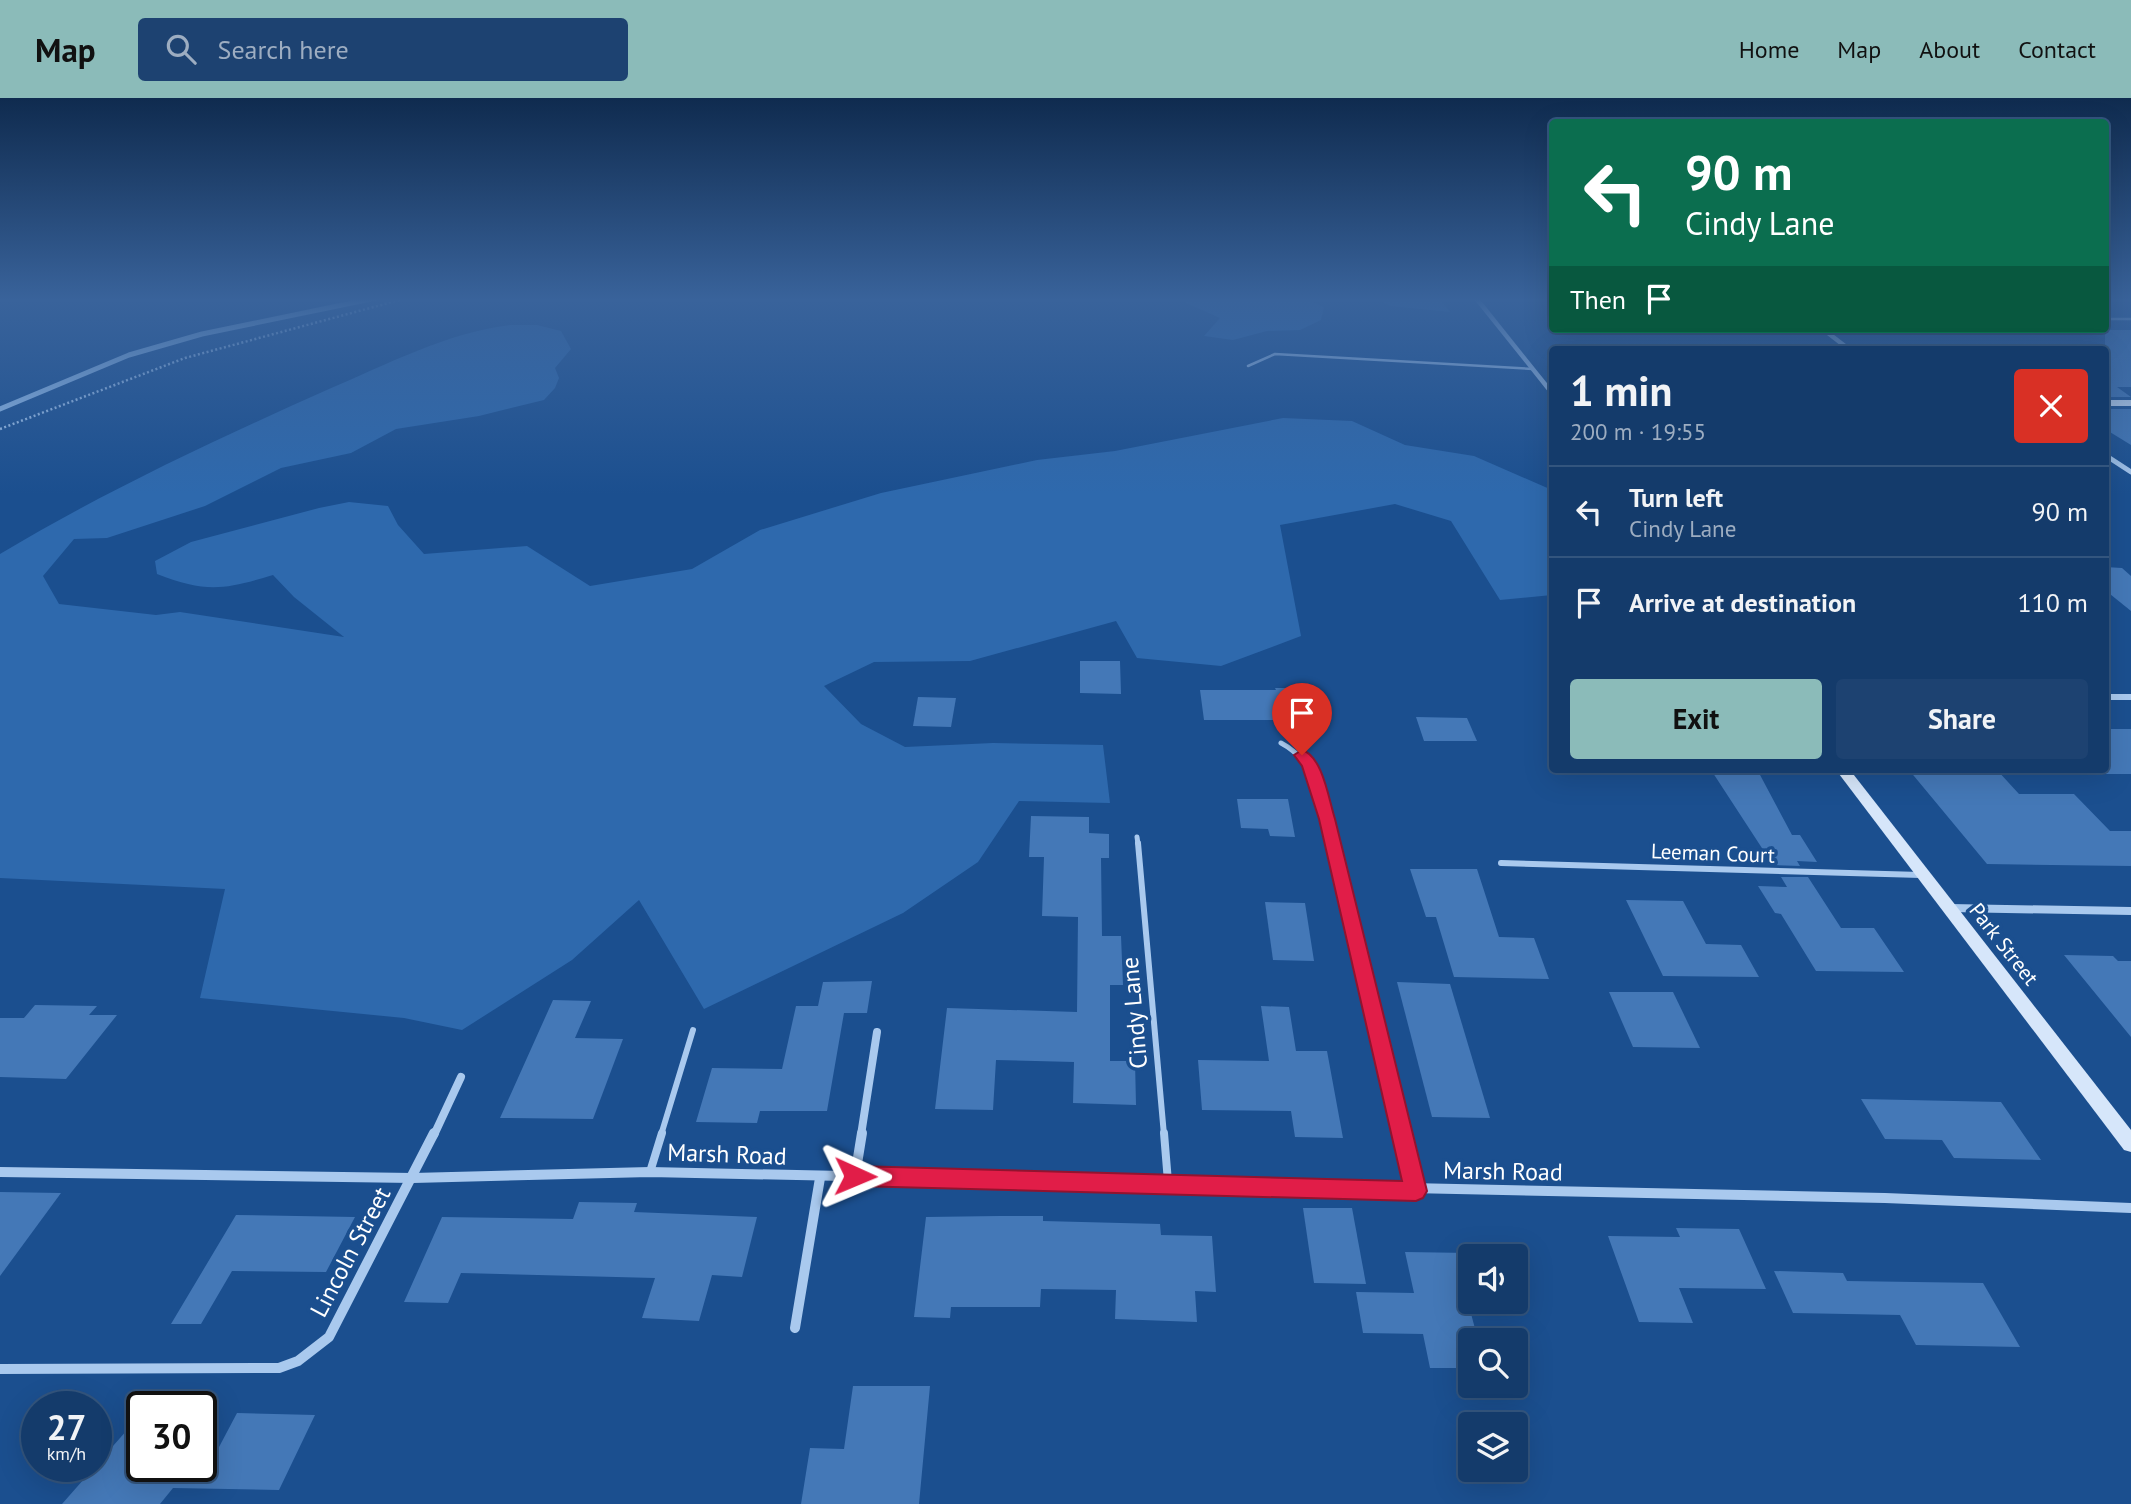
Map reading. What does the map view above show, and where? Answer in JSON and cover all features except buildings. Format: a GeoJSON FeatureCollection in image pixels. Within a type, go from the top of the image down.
{"type":"FeatureCollection","features":[{"type":"Feature","properties":{"kind":"street"},"geometry":{"type":"LineString","coordinates":[[1529,364],[1549,389]]}},
{"type":"Feature","properties":{"kind":"street"},"geometry":{"type":"LineString","coordinates":[[2109,403],[2131,403]]}},
{"type":"Feature","properties":{"kind":"street"},"geometry":{"type":"LineString","coordinates":[[2109,458],[2131,472]]}},
{"type":"Feature","properties":{"kind":"street"},"geometry":{"type":"LineString","coordinates":[[2109,697],[2131,697]]}},
{"type":"Feature","properties":{"kind":"street","name":"Park Street"},"geometry":{"type":"LineString","coordinates":[[1845,773],[2131,1144]]}},
{"type":"Feature","properties":{"kind":"street"},"geometry":{"type":"LineString","coordinates":[[1950,908],[2131,911]]}},
{"type":"Feature","properties":{"kind":"street"},"geometry":{"type":"LineString","coordinates":[[855,1176],[877,1032]]}},
{"type":"Feature","properties":{"kind":"street"},"geometry":{"type":"LineString","coordinates":[[413,1178],[461,1077]]}},
{"type":"Feature","properties":{"kind":"street","name":"Lincoln Street"},"geometry":{"type":"LineString","coordinates":[[0,1172],[413,1178],[329,1337],[298,1361],[279,1368],[0,1369]]}},
{"type":"Feature","properties":{"kind":"street","name":"Marsh Road"},"geometry":{"type":"LineString","coordinates":[[413,1178],[650,1172],[820,1178],[1000,1178],[1416,1191],[1885,1198],[2131,1208]]}},
{"type":"Feature","properties":{"kind":"street"},"geometry":{"type":"LineString","coordinates":[[795,1328],[820,1178]]}},
{"type":"Feature","properties":{"kind":"lane"},"geometry":{"type":"LineString","coordinates":[[1248,366],[1252,364]]}},
{"type":"Feature","properties":{"kind":"lane"},"geometry":{"type":"LineString","coordinates":[[1440,364],[1533,369]]}},
{"type":"Feature","properties":{"kind":"lane"},"geometry":{"type":"LineString","coordinates":[[1281,743],[1293,747],[1310,765],[1327,819],[1416,1191]]}},
{"type":"Feature","properties":{"kind":"lane","name":"Cindy Lane"},"geometry":{"type":"LineString","coordinates":[[1138,837],[1169,1185]]}},
{"type":"Feature","properties":{"kind":"lane","name":"Leeman Court"},"geometry":{"type":"LineString","coordinates":[[1501,863],[1925,875]]}},
{"type":"Feature","properties":{"kind":"lane"},"geometry":{"type":"LineString","coordinates":[[650,1172],[693,1030]]}},
{"type":"Feature","properties":{"kind":"path"},"geometry":{"type":"LineString","coordinates":[[0,429],[167,364]]}},
{"type":"Feature","properties":{"kind":"shaded area"},"geometry":{"type":"Polygon","coordinates":[[[387,364],[559,364],[555,368],[559,378],[555,388],[544,400],[479,416],[396,429],[351,453],[281,468],[205,506],[107,538],[74,539],[43,576],[59,604],[156,615],[180,612],[344,637],[294,597],[273,575],[241,584],[202,587],[157,574],[155,561],[191,542],[349,502],[388,506],[398,525],[424,554],[527,546],[590,586],[692,569],[760,530],[881,493],[1037,460],[1115,451],[1283,418],[1352,421],[1405,445],[1474,456],[1549,489],[1549,595],[1500,600],[1451,521],[1395,504],[1280,525],[1301,636],[1221,666],[1137,658],[1116,621],[970,661],[874,662],[824,686],[861,724],[905,747],[993,743],[1103,745],[1110,803],[1019,801],[978,862],[903,913],[704,1009],[639,900],[572,960],[462,1030],[404,1018],[200,998],[225,889],[0,878],[0,554],[162,467],[387,364]]]}},
{"type":"Feature","properties":{"kind":"waterway"},"geometry":{"type":"LineString","coordinates":[[0,409],[108,364]]}},
{"type":"Feature","properties":{"kind":"route"},"geometry":{"type":"LineString","coordinates":[[855,1176],[1416,1191],[1327,819],[1310,765],[1302,755]]}}]}
